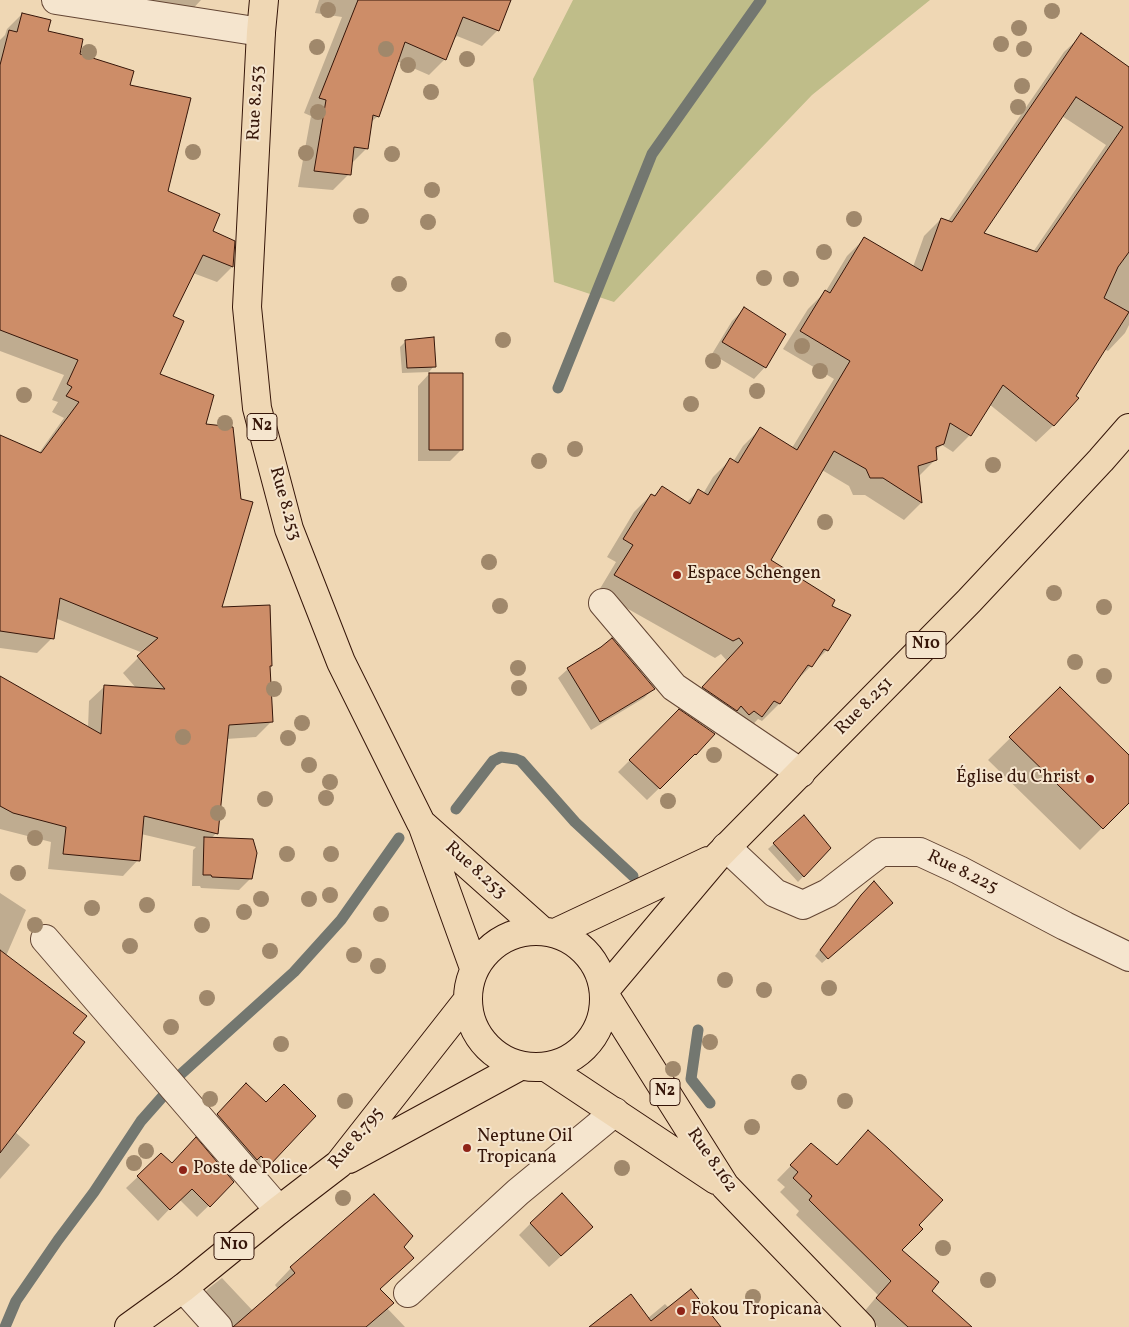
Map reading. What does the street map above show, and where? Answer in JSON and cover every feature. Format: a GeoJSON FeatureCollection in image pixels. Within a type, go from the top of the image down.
{"type":"FeatureCollection","features":[{"type":"Feature","properties":{"kind":"highway","name":"Rue 8.253"},"geometry":{"type":"LineString","coordinates":[[264,0],[247,307],[257,408],[288,529],[341,662],[421,823],[548,931]]}},
{"type":"Feature","properties":{"kind":"highway","name":"Rue 8.251"},"geometry":{"type":"LineString","coordinates":[[605,994],[721,852],[970,602],[1129,428]]}},
{"type":"Feature","properties":{"kind":"highway","name":"N2"},"geometry":{"type":"LineString","coordinates":[[421,823],[474,968]]}},
{"type":"Feature","properties":{"kind":"highway","name":"N10"},"geometry":{"type":"LineString","coordinates":[[548,931],[721,852]]}},
{"type":"Feature","properties":{"kind":"highway"},"geometry":{"type":"LineString","coordinates":[[548,931],[579,945],[596,965],[605,994],[602,1022],[589,1044],[570,1060],[533,1067],[493,1053],[474,1030],[467,1001],[474,968],[491,947],[514,934],[548,931]]}},
{"type":"Feature","properties":{"kind":"highway","name":"Rue 8.162"},"geometry":{"type":"LineString","coordinates":[[605,994],[725,1186],[861,1327]]}},
{"type":"Feature","properties":{"kind":"highway","name":"Rue 8.795"},"geometry":{"type":"LineString","coordinates":[[128,1327],[183,1288],[339,1164],[467,1001]]}},
{"type":"Feature","properties":{"kind":"highway","name":"N2"},"geometry":{"type":"LineString","coordinates":[[533,1067],[614,1112],[725,1186]]}},
{"type":"Feature","properties":{"kind":"highway","name":"N10"},"geometry":{"type":"LineString","coordinates":[[339,1164],[533,1067]]}},
{"type":"Feature","properties":{"kind":"street"},"geometry":{"type":"LineString","coordinates":[[56,0],[261,32]]}},
{"type":"Feature","properties":{"kind":"street"},"geometry":{"type":"LineString","coordinates":[[603,603],[674,687],[801,773]]}},
{"type":"Feature","properties":{"kind":"street","name":"Rue 8.225"},"geometry":{"type":"LineString","coordinates":[[721,852],[775,893],[803,905],[828,893],[881,852],[920,852],[1129,957]]}},
{"type":"Feature","properties":{"kind":"street"},"geometry":{"type":"LineString","coordinates":[[45,939],[279,1210]]}},
{"type":"Feature","properties":{"kind":"street"},"geometry":{"type":"LineString","coordinates":[[408,1293],[518,1192],[614,1112]]}},
{"type":"Feature","properties":{"kind":"street"},"geometry":{"type":"LineString","coordinates":[[183,1288],[218,1327]]}},
{"type":"Feature","properties":{"kind":"shaded area"},"geometry":{"type":"Polygon","coordinates":[[[573,0],[930,0],[812,95],[614,302],[554,282],[533,79],[573,0]]]}},
{"type":"Feature","properties":{"kind":"building"},"geometry":{"type":"Polygon","coordinates":[[[358,0],[511,0],[499,31],[463,17],[446,60],[405,42],[379,117],[373,115],[368,149],[354,147],[351,175],[314,171],[326,100],[319,98],[358,0]]]}},
{"type":"Feature","properties":{"kind":"building"},"geometry":{"type":"Polygon","coordinates":[[[22,13],[51,20],[48,31],[83,39],[80,54],[134,71],[130,85],[191,98],[168,191],[220,214],[213,231],[235,241],[233,267],[203,255],[173,316],[184,321],[160,374],[214,395],[206,424],[233,427],[241,499],[253,502],[222,607],[270,605],[272,666],[270,666],[273,722],[229,725],[218,834],[144,816],[140,861],[63,854],[66,827],[13,813],[0,806],[0,676],[101,734],[104,685],[165,689],[137,656],[158,638],[60,598],[54,639],[0,631],[0,435],[41,453],[79,402],[66,396],[72,387],[67,384],[78,360],[0,330],[0,65],[9,30],[17,32],[22,13]]]}},
{"type":"Feature","properties":{"kind":"building"},"geometry":{"type":"Polygon","coordinates":[[[1081,33],[1129,67],[1129,252],[1118,267],[1104,298],[1129,312],[1076,396],[1079,398],[1054,426],[1003,385],[971,436],[950,423],[944,444],[936,447],[937,460],[918,466],[922,503],[883,478],[870,478],[866,469],[834,451],[771,560],[835,600],[832,606],[851,615],[828,651],[824,649],[812,667],[808,665],[780,704],[774,701],[762,717],[754,711],[749,715],[741,706],[737,711],[702,687],[743,643],[739,638],[733,641],[614,575],[633,545],[623,539],[651,494],[655,496],[662,486],[690,504],[698,489],[708,495],[730,458],[738,463],[760,427],[797,450],[850,361],[800,331],[825,290],[830,293],[864,237],[922,271],[941,218],[952,222],[1081,33]],[[1076,97],[984,233],[1037,252],[1123,127],[1076,97]]]}},
{"type":"Feature","properties":{"kind":"building"},"geometry":{"type":"Polygon","coordinates":[[[744,307],[786,334],[766,368],[722,342],[744,307]]]}},
{"type":"Feature","properties":{"kind":"building"},"geometry":{"type":"Polygon","coordinates":[[[434,337],[436,367],[407,368],[405,340],[434,337]]]}},
{"type":"Feature","properties":{"kind":"building"},"geometry":{"type":"Polygon","coordinates":[[[429,373],[463,373],[463,450],[429,450],[429,373]]]}},
{"type":"Feature","properties":{"kind":"building"},"geometry":{"type":"Polygon","coordinates":[[[612,638],[655,689],[600,722],[567,668],[612,638]]]}},
{"type":"Feature","properties":{"kind":"building","name":"Église du Christ"},"geometry":{"type":"Polygon","coordinates":[[[1060,687],[1129,755],[1129,803],[1103,829],[1009,737],[1060,687]]]}},
{"type":"Feature","properties":{"kind":"building"},"geometry":{"type":"Polygon","coordinates":[[[679,709],[715,734],[660,789],[629,760],[679,709]]]}},
{"type":"Feature","properties":{"kind":"building"},"geometry":{"type":"Polygon","coordinates":[[[804,815],[831,848],[804,877],[773,843],[804,815]]]}},
{"type":"Feature","properties":{"kind":"building"},"geometry":{"type":"Polygon","coordinates":[[[204,837],[253,839],[257,853],[252,879],[203,875],[204,837]]]}},
{"type":"Feature","properties":{"kind":"building"},"geometry":{"type":"Polygon","coordinates":[[[874,881],[893,903],[828,959],[820,950],[861,895],[874,881]]]}},
{"type":"Feature","properties":{"kind":"building"},"geometry":{"type":"Polygon","coordinates":[[[0,950],[87,1016],[73,1033],[85,1042],[0,1153],[0,950]]]}},
{"type":"Feature","properties":{"kind":"building"},"geometry":{"type":"Polygon","coordinates":[[[246,1083],[266,1102],[284,1084],[316,1116],[270,1165],[261,1156],[257,1160],[217,1114],[246,1083]]]}},
{"type":"Feature","properties":{"kind":"building"},"geometry":{"type":"Polygon","coordinates":[[[868,1130],[943,1200],[919,1225],[923,1229],[902,1250],[939,1282],[932,1291],[972,1327],[908,1327],[876,1298],[891,1281],[809,1200],[812,1196],[793,1178],[798,1172],[790,1165],[811,1143],[837,1165],[868,1130]]]}},
{"type":"Feature","properties":{"kind":"building","name":"Poste de Police"},"geometry":{"type":"Polygon","coordinates":[[[196,1137],[234,1182],[210,1207],[192,1189],[170,1210],[137,1176],[161,1153],[172,1163],[196,1137]]]}},
{"type":"Feature","properties":{"kind":"building"},"geometry":{"type":"Polygon","coordinates":[[[562,1193],[593,1227],[561,1256],[530,1223],[562,1193]]]}},
{"type":"Feature","properties":{"kind":"building"},"geometry":{"type":"Polygon","coordinates":[[[374,1194],[413,1236],[404,1247],[414,1258],[380,1289],[394,1303],[366,1327],[233,1327],[295,1273],[290,1267],[374,1194]]]}},
{"type":"Feature","properties":{"kind":"building","name":"Fokou Tropicana"},"geometry":{"type":"Polygon","coordinates":[[[691,1289],[721,1327],[589,1327],[631,1294],[651,1321],[691,1289]]]}},
{"type":"Feature","properties":{"kind":"waterway"},"geometry":{"type":"LineString","coordinates":[[558,388],[652,154],[761,0]]}},
{"type":"Feature","properties":{"kind":"waterway"},"geometry":{"type":"LineString","coordinates":[[456,809],[493,761],[501,757],[516,759],[521,761],[575,822],[633,876]]}},
{"type":"Feature","properties":{"kind":"waterway"},"geometry":{"type":"LineString","coordinates":[[181,1074],[294,972],[341,920],[399,838]]}},
{"type":"Feature","properties":{"kind":"waterway"},"geometry":{"type":"LineString","coordinates":[[698,1030],[691,1079],[710,1103]]}},
{"type":"Feature","properties":{"kind":"waterway"},"geometry":{"type":"LineString","coordinates":[[5,1327],[16,1301],[94,1192],[141,1121],[164,1095]]}},
{"type":"Feature","properties":{"kind":"place","name":"Espace Schengen"},"geometry":{"type":"Point","coordinates":[677,575]}},
{"type":"Feature","properties":{"kind":"place","name":"Église du Christ"},"geometry":{"type":"Point","coordinates":[1090,779]}},
{"type":"Feature","properties":{"kind":"place","name":"Neptune Oil Tropicana"},"geometry":{"type":"Point","coordinates":[467,1148]}},
{"type":"Feature","properties":{"kind":"place","name":"Poste de Police"},"geometry":{"type":"Point","coordinates":[183,1170]}},
{"type":"Feature","properties":{"kind":"place","name":"Fokou Tropicana"},"geometry":{"type":"Point","coordinates":[681,1311]}}]}
